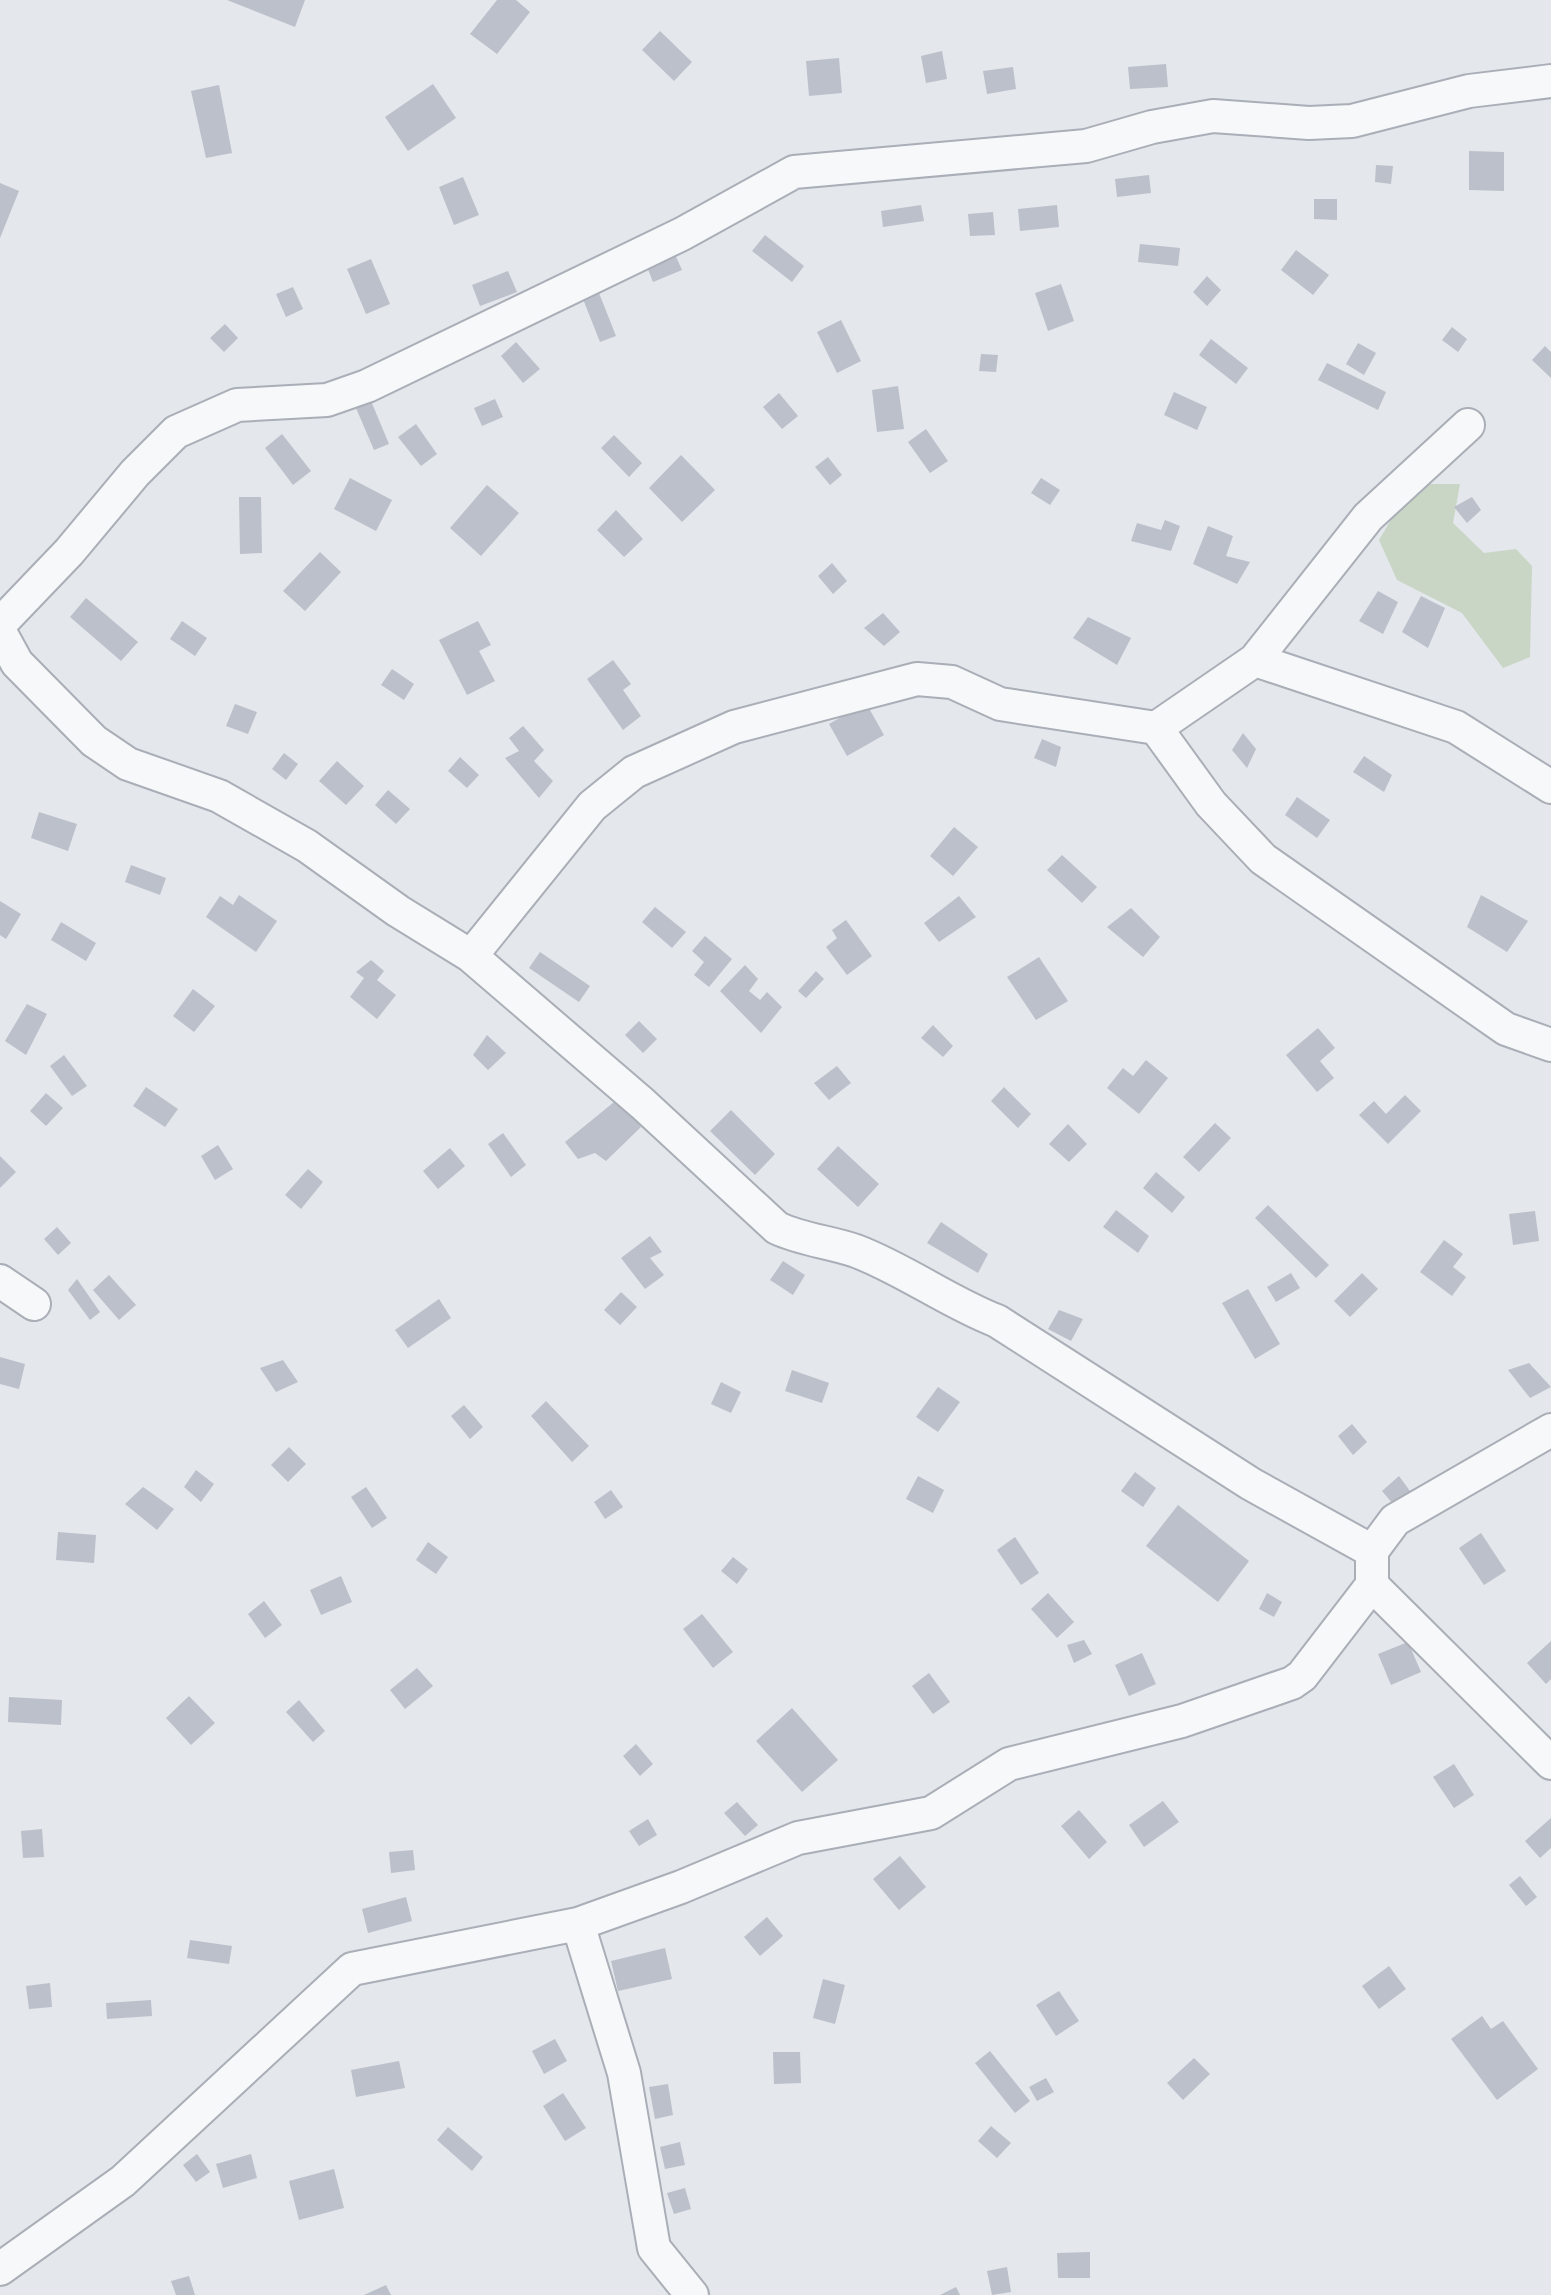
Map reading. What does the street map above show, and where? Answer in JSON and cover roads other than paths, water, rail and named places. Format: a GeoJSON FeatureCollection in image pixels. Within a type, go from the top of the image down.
{"type":"FeatureCollection","features":[{"type":"Feature","properties":{"kind":"street"},"geometry":{"type":"LineString","coordinates":[[0,624],[69,552],[135,473],[176,432],[237,405],[327,400],[367,386],[682,234],[794,172],[1086,146],[1152,127],[1213,116],[1309,123],[1352,121],[1469,91],[1551,81]]}},
{"type":"Feature","properties":{"kind":"street"},"geometry":{"type":"LineString","coordinates":[[471,956],[592,806],[634,772],[734,727],[917,679],[952,682],[1000,704],[1156,728],[1255,660],[1368,517],[1468,425]]}},
{"type":"Feature","properties":{"kind":"street"},"geometry":{"type":"LineString","coordinates":[[0,632],[17,663],[94,741],[128,764],[219,796],[295,839],[398,911],[471,956],[643,1104],[777,1228],[799,1238],[856,1251],[967,1310],[997,1321],[1251,1484],[1372,1551]]}},
{"type":"Feature","properties":{"kind":"street"},"geometry":{"type":"LineString","coordinates":[[1255,660],[1456,727],[1551,787]]}},
{"type":"Feature","properties":{"kind":"street"},"geometry":{"type":"LineString","coordinates":[[1156,728],[1211,804],[1263,859],[1506,1029],[1551,1045]]}},
{"type":"Feature","properties":{"kind":"street"},"geometry":{"type":"LineString","coordinates":[[0,1281],[34,1304]]}},
{"type":"Feature","properties":{"kind":"street"},"geometry":{"type":"LineString","coordinates":[[0,2269],[123,2181],[352,1969],[578,1924],[798,1838],[931,1813],[1009,1764],[1182,1721],[1292,1683],[1302,1676],[1372,1585],[1372,1551],[1395,1520],[1551,1430]]}},
{"type":"Feature","properties":{"kind":"street"},"geometry":{"type":"LineString","coordinates":[[1372,1585],[1551,1763]]}},
{"type":"Feature","properties":{"kind":"street"},"geometry":{"type":"LineString","coordinates":[[578,1924],[624,2073],[654,2248],[692,2295]]}}]}
